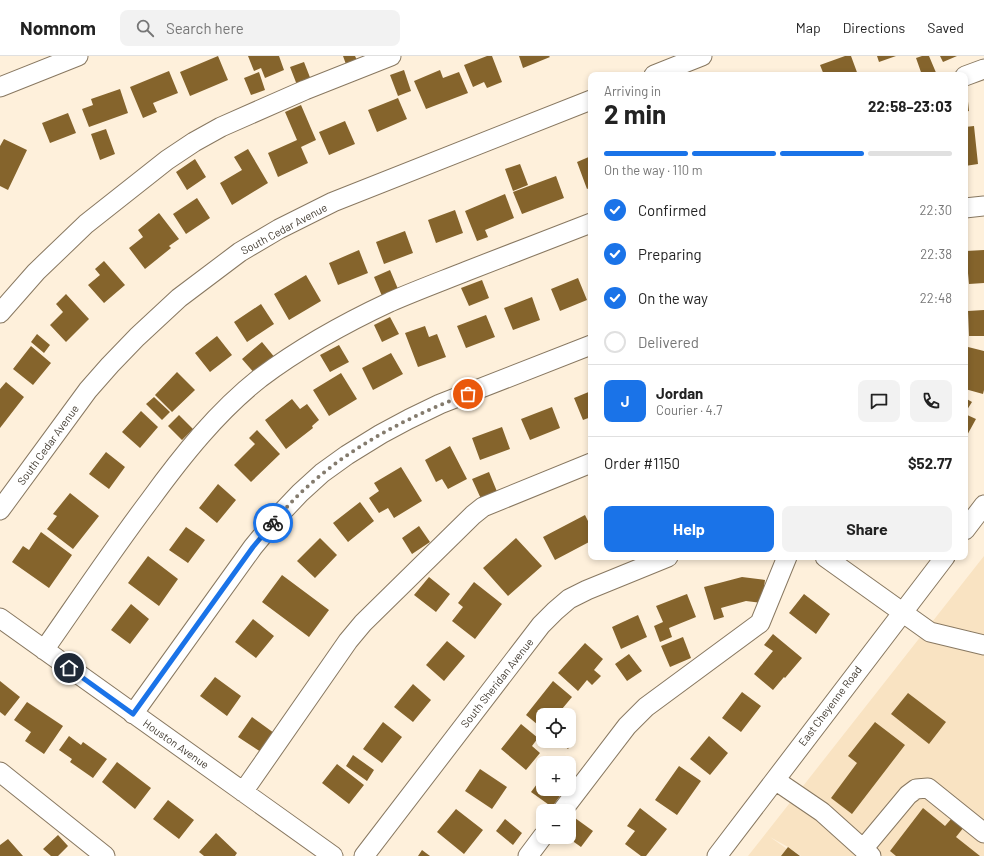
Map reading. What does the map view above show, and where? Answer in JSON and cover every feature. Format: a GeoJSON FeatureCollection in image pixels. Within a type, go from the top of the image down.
{"type":"FeatureCollection","features":[{"type":"Feature","properties":{"kind":"street"},"geometry":{"type":"LineString","coordinates":[[0,87],[78,56]]}},
{"type":"Feature","properties":{"kind":"street"},"geometry":{"type":"LineString","coordinates":[[0,313],[36,272],[86,224],[167,160],[194,142],[221,127],[305,90],[391,56]]}},
{"type":"Feature","properties":{"kind":"street"},"geometry":{"type":"LineString","coordinates":[[662,72],[702,56]]}},
{"type":"Feature","properties":{"kind":"street"},"geometry":{"type":"LineString","coordinates":[[968,75],[984,69]]}},
{"type":"Feature","properties":{"kind":"street","name":"South Cedar Avenue"},"geometry":{"type":"LineString","coordinates":[[0,510],[79,402],[110,365],[137,337],[180,298],[240,252],[279,229],[333,202],[588,101]]}},
{"type":"Feature","properties":{"kind":"street"},"geometry":{"type":"LineString","coordinates":[[968,208],[984,206]]}},
{"type":"Feature","properties":{"kind":"street"},"geometry":{"type":"LineString","coordinates":[[44,650],[129,527],[175,466],[229,406],[260,378],[324,336],[392,302],[588,224]]}},
{"type":"Feature","properties":{"kind":"street"},"geometry":{"type":"LineString","coordinates":[[133,714],[253,547],[281,513],[300,493],[322,474],[354,450],[409,419],[440,404],[588,346]]}},
{"type":"Feature","properties":{"kind":"street"},"geometry":{"type":"LineString","coordinates":[[244,792],[348,641],[363,624],[473,515],[484,507],[588,464]]}},
{"type":"Feature","properties":{"kind":"street"},"geometry":{"type":"LineString","coordinates":[[968,526],[984,506]]}},
{"type":"Feature","properties":{"kind":"street","name":"South Sheridan Avenue"},"geometry":{"type":"LineString","coordinates":[[364,856],[541,625],[555,611],[569,599],[587,590],[661,560]]}},
{"type":"Feature","properties":{"kind":"street"},"geometry":{"type":"LineString","coordinates":[[567,804],[627,726],[646,707],[760,623],[786,560]]}},
{"type":"Feature","properties":{"kind":"street"},"geometry":{"type":"LineString","coordinates":[[829,560],[930,632],[984,645]]}},
{"type":"Feature","properties":{"kind":"street","name":"East Cheyenne Road"},"geometry":{"type":"LineString","coordinates":[[717,856],[942,560]]}},
{"type":"Feature","properties":{"kind":"street","name":"Houston Avenue"},"geometry":{"type":"LineString","coordinates":[[0,618],[333,856]]}},
{"type":"Feature","properties":{"kind":"street"},"geometry":{"type":"LineString","coordinates":[[0,772],[104,856]]}},
{"type":"Feature","properties":{"kind":"street"},"geometry":{"type":"LineString","coordinates":[[775,780],[822,812],[867,853],[908,795],[916,789],[928,788],[984,833]]}},
{"type":"Feature","properties":{"kind":"street"},"geometry":{"type":"LineString","coordinates":[[528,856],[537,844]]}},
{"type":"Feature","properties":{"kind":"shaded area"},"geometry":{"type":"Polygon","coordinates":[[[984,556],[984,856],[801,856],[770,837],[797,856],[748,856],[984,556]]]}},
{"type":"Feature","properties":{"kind":"building"},"geometry":{"type":"Polygon","coordinates":[[[218,56],[228,80],[190,96],[180,72],[218,56]]]}},
{"type":"Feature","properties":{"kind":"building"},"geometry":{"type":"Polygon","coordinates":[[[248,56],[279,56],[284,70],[265,78],[261,68],[254,71],[248,56]]]}},
{"type":"Feature","properties":{"kind":"building"},"geometry":{"type":"Polygon","coordinates":[[[343,56],[355,56],[358,62],[347,67],[343,56]]]}},
{"type":"Feature","properties":{"kind":"building"},"geometry":{"type":"Polygon","coordinates":[[[487,56],[492,56],[502,82],[487,88],[484,82],[473,87],[464,65],[487,56]]]}},
{"type":"Feature","properties":{"kind":"building"},"geometry":{"type":"Polygon","coordinates":[[[519,56],[549,56],[550,57],[523,68],[519,56]]]}},
{"type":"Feature","properties":{"kind":"building"},"geometry":{"type":"Polygon","coordinates":[[[845,56],[851,56],[857,72],[823,72],[820,65],[845,56]]]}},
{"type":"Feature","properties":{"kind":"building"},"geometry":{"type":"Polygon","coordinates":[[[877,56],[896,56],[879,62],[877,56]]]}},
{"type":"Feature","properties":{"kind":"building"},"geometry":{"type":"Polygon","coordinates":[[[929,56],[936,72],[921,72],[916,58],[929,56]]]}},
{"type":"Feature","properties":{"kind":"building"},"geometry":{"type":"Polygon","coordinates":[[[940,56],[957,56],[943,62],[940,56]]]}},
{"type":"Feature","properties":{"kind":"building"},"geometry":{"type":"Polygon","coordinates":[[[304,62],[311,80],[297,85],[290,67],[304,62]]]}},
{"type":"Feature","properties":{"kind":"building"},"geometry":{"type":"Polygon","coordinates":[[[404,70],[411,91],[398,96],[390,75],[404,70]]]}},
{"type":"Feature","properties":{"kind":"building"},"geometry":{"type":"Polygon","coordinates":[[[440,70],[443,78],[459,72],[468,93],[426,109],[414,81],[440,70]]]}},
{"type":"Feature","properties":{"kind":"building"},"geometry":{"type":"Polygon","coordinates":[[[169,71],[178,93],[153,103],[157,112],[143,118],[130,87],[169,71]]]}},
{"type":"Feature","properties":{"kind":"building"},"geometry":{"type":"Polygon","coordinates":[[[259,72],[265,90],[251,95],[244,78],[259,72]]]}},
{"type":"Feature","properties":{"kind":"building"},"geometry":{"type":"Polygon","coordinates":[[[120,89],[128,113],[89,127],[82,109],[93,105],[91,99],[120,89]]]}},
{"type":"Feature","properties":{"kind":"building"},"geometry":{"type":"Polygon","coordinates":[[[398,98],[407,119],[377,132],[368,110],[398,98]]]}},
{"type":"Feature","properties":{"kind":"building"},"geometry":{"type":"Polygon","coordinates":[[[301,105],[316,140],[301,147],[308,163],[278,177],[268,153],[297,140],[285,112],[301,105]]]}},
{"type":"Feature","properties":{"kind":"building"},"geometry":{"type":"Polygon","coordinates":[[[68,113],[76,133],[50,143],[42,123],[68,113]]]}},
{"type":"Feature","properties":{"kind":"building"},"geometry":{"type":"Polygon","coordinates":[[[345,121],[355,144],[329,155],[319,132],[345,121]]]}},
{"type":"Feature","properties":{"kind":"building"},"geometry":{"type":"Polygon","coordinates":[[[974,126],[978,164],[968,166],[968,127],[974,126]]]}},
{"type":"Feature","properties":{"kind":"building"},"geometry":{"type":"Polygon","coordinates":[[[106,129],[115,154],[100,160],[91,134],[106,129]]]}},
{"type":"Feature","properties":{"kind":"building"},"geometry":{"type":"Polygon","coordinates":[[[4,139],[27,150],[8,190],[0,186],[0,146],[4,139]]]}},
{"type":"Feature","properties":{"kind":"building"},"geometry":{"type":"Polygon","coordinates":[[[248,149],[268,183],[232,205],[220,183],[242,170],[234,157],[248,149]]]}},
{"type":"Feature","properties":{"kind":"building"},"geometry":{"type":"Polygon","coordinates":[[[588,157],[587,189],[577,162],[588,157]]]}},
{"type":"Feature","properties":{"kind":"building"},"geometry":{"type":"Polygon","coordinates":[[[195,159],[206,177],[187,190],[176,172],[195,159]]]}},
{"type":"Feature","properties":{"kind":"building"},"geometry":{"type":"Polygon","coordinates":[[[520,164],[528,185],[513,191],[505,169],[520,164]]]}},
{"type":"Feature","properties":{"kind":"building"},"geometry":{"type":"Polygon","coordinates":[[[556,176],[564,198],[522,214],[513,192],[556,176]]]}},
{"type":"Feature","properties":{"kind":"building"},"geometry":{"type":"Polygon","coordinates":[[[505,194],[514,218],[485,230],[488,237],[477,241],[465,211],[505,194]]]}},
{"type":"Feature","properties":{"kind":"building"},"geometry":{"type":"Polygon","coordinates":[[[197,198],[210,218],[186,234],[173,214],[197,198]]]}},
{"type":"Feature","properties":{"kind":"building"},"geometry":{"type":"Polygon","coordinates":[[[455,210],[463,233],[436,243],[428,220],[455,210]]]}},
{"type":"Feature","properties":{"kind":"building"},"geometry":{"type":"Polygon","coordinates":[[[159,213],[179,239],[169,246],[171,248],[145,269],[129,248],[143,237],[138,230],[159,213]]]}},
{"type":"Feature","properties":{"kind":"building"},"geometry":{"type":"Polygon","coordinates":[[[405,231],[413,253],[384,264],[376,242],[405,231]]]}},
{"type":"Feature","properties":{"kind":"building"},"geometry":{"type":"Polygon","coordinates":[[[359,250],[368,273],[338,285],[329,263],[359,250]]]}},
{"type":"Feature","properties":{"kind":"building"},"geometry":{"type":"Polygon","coordinates":[[[984,250],[984,283],[969,284],[968,251],[984,250]]]}},
{"type":"Feature","properties":{"kind":"building"},"geometry":{"type":"Polygon","coordinates":[[[104,261],[125,285],[104,303],[88,285],[100,275],[95,269],[104,261]]]}},
{"type":"Feature","properties":{"kind":"building"},"geometry":{"type":"Polygon","coordinates":[[[390,270],[398,289],[382,296],[374,277],[390,270]]]}},
{"type":"Feature","properties":{"kind":"building"},"geometry":{"type":"Polygon","coordinates":[[[306,275],[321,301],[289,320],[274,294],[306,275]]]}},
{"type":"Feature","properties":{"kind":"building"},"geometry":{"type":"Polygon","coordinates":[[[578,278],[587,300],[560,311],[551,289],[578,278]]]}},
{"type":"Feature","properties":{"kind":"building"},"geometry":{"type":"Polygon","coordinates":[[[482,280],[489,298],[469,306],[461,288],[482,280]]]}},
{"type":"Feature","properties":{"kind":"building"},"geometry":{"type":"Polygon","coordinates":[[[66,294],[89,319],[66,342],[50,325],[63,312],[56,304],[66,294]]]}},
{"type":"Feature","properties":{"kind":"building"},"geometry":{"type":"Polygon","coordinates":[[[532,297],[540,320],[513,330],[504,308],[532,297]]]}},
{"type":"Feature","properties":{"kind":"building"},"geometry":{"type":"Polygon","coordinates":[[[261,304],[274,324],[247,342],[234,322],[261,304]]]}},
{"type":"Feature","properties":{"kind":"building"},"geometry":{"type":"Polygon","coordinates":[[[984,310],[984,336],[969,336],[968,311],[984,310]]]}},
{"type":"Feature","properties":{"kind":"building"},"geometry":{"type":"Polygon","coordinates":[[[486,315],[495,337],[466,348],[457,326],[486,315]]]}},
{"type":"Feature","properties":{"kind":"building"},"geometry":{"type":"Polygon","coordinates":[[[390,317],[399,334],[382,342],[374,325],[390,317]]]}},
{"type":"Feature","properties":{"kind":"building"},"geometry":{"type":"Polygon","coordinates":[[[425,326],[429,337],[437,334],[446,357],[418,367],[405,333],[425,326]]]}},
{"type":"Feature","properties":{"kind":"building"},"geometry":{"type":"Polygon","coordinates":[[[37,334],[50,345],[44,353],[31,342],[37,334]]]}},
{"type":"Feature","properties":{"kind":"building"},"geometry":{"type":"Polygon","coordinates":[[[217,336],[232,355],[210,372],[195,353],[217,336]]]}},
{"type":"Feature","properties":{"kind":"building"},"geometry":{"type":"Polygon","coordinates":[[[262,342],[276,359],[256,375],[242,359],[262,342]]]}},
{"type":"Feature","properties":{"kind":"building"},"geometry":{"type":"Polygon","coordinates":[[[339,345],[349,362],[330,372],[320,355],[339,345]]]}},
{"type":"Feature","properties":{"kind":"building"},"geometry":{"type":"Polygon","coordinates":[[[31,346],[51,363],[33,385],[13,369],[31,346]]]}},
{"type":"Feature","properties":{"kind":"building"},"geometry":{"type":"Polygon","coordinates":[[[968,347],[984,351],[983,394],[968,390],[968,347]]]}},
{"type":"Feature","properties":{"kind":"building"},"geometry":{"type":"Polygon","coordinates":[[[391,353],[403,374],[373,390],[362,368],[391,353]]]}},
{"type":"Feature","properties":{"kind":"building"},"geometry":{"type":"Polygon","coordinates":[[[177,372],[195,390],[172,412],[155,395],[177,372]]]}},
{"type":"Feature","properties":{"kind":"building"},"geometry":{"type":"Polygon","coordinates":[[[341,373],[357,399],[329,416],[313,390],[341,373]]]}},
{"type":"Feature","properties":{"kind":"building"},"geometry":{"type":"Polygon","coordinates":[[[6,382],[24,397],[0,428],[0,389],[6,382]]]}},
{"type":"Feature","properties":{"kind":"building"},"geometry":{"type":"Polygon","coordinates":[[[588,392],[588,418],[583,420],[574,398],[588,392]]]}},
{"type":"Feature","properties":{"kind":"building"},"geometry":{"type":"Polygon","coordinates":[[[154,397],[170,412],[162,420],[146,404],[154,397]]]}},
{"type":"Feature","properties":{"kind":"building"},"geometry":{"type":"Polygon","coordinates":[[[292,399],[300,409],[307,404],[319,420],[312,426],[313,428],[286,449],[265,420],[292,399]]]}},
{"type":"Feature","properties":{"kind":"building"},"geometry":{"type":"Polygon","coordinates":[[[968,400],[972,402],[968,408],[968,400]]]}},
{"type":"Feature","properties":{"kind":"building"},"geometry":{"type":"Polygon","coordinates":[[[552,407],[560,428],[530,440],[521,419],[552,407]]]}},
{"type":"Feature","properties":{"kind":"building"},"geometry":{"type":"Polygon","coordinates":[[[141,411],[158,427],[140,448],[122,432],[141,411]]]}},
{"type":"Feature","properties":{"kind":"building"},"geometry":{"type":"Polygon","coordinates":[[[179,415],[193,429],[182,440],[168,426],[179,415]]]}},
{"type":"Feature","properties":{"kind":"building"},"geometry":{"type":"Polygon","coordinates":[[[968,415],[976,419],[968,434],[968,415]]]}},
{"type":"Feature","properties":{"kind":"building"},"geometry":{"type":"Polygon","coordinates":[[[502,427],[510,449],[480,460],[472,438],[502,427]]]}},
{"type":"Feature","properties":{"kind":"building"},"geometry":{"type":"Polygon","coordinates":[[[257,430],[280,454],[251,482],[234,465],[255,444],[249,438],[257,430]]]}},
{"type":"Feature","properties":{"kind":"building"},"geometry":{"type":"Polygon","coordinates":[[[450,446],[467,479],[448,489],[442,479],[436,482],[425,460],[450,446]]]}},
{"type":"Feature","properties":{"kind":"building"},"geometry":{"type":"Polygon","coordinates":[[[106,452],[125,467],[109,489],[89,474],[106,452]]]}},
{"type":"Feature","properties":{"kind":"building"},"geometry":{"type":"Polygon","coordinates":[[[401,467],[422,501],[394,518],[388,508],[379,513],[369,498],[379,491],[374,483],[401,467]]]}},
{"type":"Feature","properties":{"kind":"building"},"geometry":{"type":"Polygon","coordinates":[[[489,472],[498,494],[482,501],[472,479],[489,472]]]}},
{"type":"Feature","properties":{"kind":"building"},"geometry":{"type":"Polygon","coordinates":[[[218,484],[236,500],[217,523],[199,508],[218,484]]]}},
{"type":"Feature","properties":{"kind":"building"},"geometry":{"type":"Polygon","coordinates":[[[70,493],[99,516],[73,549],[47,529],[57,516],[53,514],[70,493]]]}},
{"type":"Feature","properties":{"kind":"building"},"geometry":{"type":"Polygon","coordinates":[[[360,502],[374,521],[348,542],[333,523],[360,502]]]}},
{"type":"Feature","properties":{"kind":"building"},"geometry":{"type":"Polygon","coordinates":[[[585,515],[588,521],[588,543],[555,560],[543,537],[585,515]]]}},
{"type":"Feature","properties":{"kind":"building"},"geometry":{"type":"Polygon","coordinates":[[[419,526],[430,542],[412,554],[402,538],[419,526]]]}},
{"type":"Feature","properties":{"kind":"building"},"geometry":{"type":"Polygon","coordinates":[[[186,527],[205,540],[188,563],[169,550],[186,527]]]}},
{"type":"Feature","properties":{"kind":"building"},"geometry":{"type":"Polygon","coordinates":[[[41,532],[72,555],[49,588],[12,562],[23,546],[29,550],[41,532]]]}},
{"type":"Feature","properties":{"kind":"building"},"geometry":{"type":"Polygon","coordinates":[[[320,538],[337,555],[315,578],[297,561],[320,538]]]}},
{"type":"Feature","properties":{"kind":"building"},"geometry":{"type":"Polygon","coordinates":[[[516,538],[542,566],[508,596],[483,568],[516,538]]]}},
{"type":"Feature","properties":{"kind":"building"},"geometry":{"type":"Polygon","coordinates":[[[148,556],[178,579],[159,606],[128,583],[148,556]]]}},
{"type":"Feature","properties":{"kind":"building"},"geometry":{"type":"Polygon","coordinates":[[[282,575],[329,610],[309,637],[262,602],[282,575]]]}},
{"type":"Feature","properties":{"kind":"building"},"geometry":{"type":"Polygon","coordinates":[[[429,577],[450,594],[436,612],[414,595],[429,577]]]}},
{"type":"Feature","properties":{"kind":"building"},"geometry":{"type":"Polygon","coordinates":[[[742,577],[765,580],[762,603],[746,601],[721,608],[724,617],[714,620],[704,587],[742,577]]]}},
{"type":"Feature","properties":{"kind":"building"},"geometry":{"type":"Polygon","coordinates":[[[474,582],[502,604],[475,639],[452,621],[463,607],[458,603],[474,582]]]}},
{"type":"Feature","properties":{"kind":"building"},"geometry":{"type":"Polygon","coordinates":[[[687,594],[696,617],[669,628],[672,637],[660,642],[654,626],[663,622],[656,606],[687,594]]]}},
{"type":"Feature","properties":{"kind":"building"},"geometry":{"type":"Polygon","coordinates":[[[804,594],[830,614],[816,634],[789,613],[804,594]]]}},
{"type":"Feature","properties":{"kind":"building"},"geometry":{"type":"Polygon","coordinates":[[[131,604],[149,619],[130,644],[111,630],[131,604]]]}},
{"type":"Feature","properties":{"kind":"building"},"geometry":{"type":"Polygon","coordinates":[[[638,615],[647,637],[621,649],[612,627],[638,615]]]}},
{"type":"Feature","properties":{"kind":"building"},"geometry":{"type":"Polygon","coordinates":[[[253,619],[274,636],[256,658],[235,642],[253,619]]]}},
{"type":"Feature","properties":{"kind":"building"},"geometry":{"type":"Polygon","coordinates":[[[773,634],[802,658],[773,690],[754,674],[773,651],[764,645],[773,634]]]}},
{"type":"Feature","properties":{"kind":"building"},"geometry":{"type":"Polygon","coordinates":[[[683,637],[691,658],[670,667],[661,646],[683,637]]]}},
{"type":"Feature","properties":{"kind":"building"},"geometry":{"type":"Polygon","coordinates":[[[447,641],[465,656],[444,681],[426,665],[447,641]]]}},
{"type":"Feature","properties":{"kind":"building"},"geometry":{"type":"Polygon","coordinates":[[[585,643],[603,659],[594,670],[601,676],[592,685],[587,680],[578,691],[558,673],[585,643]]]}},
{"type":"Feature","properties":{"kind":"building"},"geometry":{"type":"Polygon","coordinates":[[[629,654],[642,671],[627,681],[615,664],[629,654]]]}},
{"type":"Feature","properties":{"kind":"building"},"geometry":{"type":"Polygon","coordinates":[[[215,677],[241,696],[227,716],[200,696],[215,677]]]}},
{"type":"Feature","properties":{"kind":"building"},"geometry":{"type":"Polygon","coordinates":[[[0,681],[20,697],[5,716],[0,712],[0,681]]]}},
{"type":"Feature","properties":{"kind":"building"},"geometry":{"type":"Polygon","coordinates":[[[553,681],[572,697],[563,708],[536,708],[536,723],[526,715],[553,681]]]}},
{"type":"Feature","properties":{"kind":"building"},"geometry":{"type":"Polygon","coordinates":[[[413,684],[431,700],[413,722],[394,707],[413,684]]]}},
{"type":"Feature","properties":{"kind":"building"},"geometry":{"type":"Polygon","coordinates":[[[742,692],[761,706],[741,732],[722,718],[742,692]]]}},
{"type":"Feature","properties":{"kind":"building"},"geometry":{"type":"Polygon","coordinates":[[[908,693],[946,722],[929,744],[891,714],[908,693]]]}},
{"type":"Feature","properties":{"kind":"building"},"geometry":{"type":"Polygon","coordinates":[[[27,702],[63,726],[44,754],[25,741],[31,732],[14,720],[27,702]]]}},
{"type":"Feature","properties":{"kind":"building"},"geometry":{"type":"Polygon","coordinates":[[[252,717],[274,733],[261,752],[238,737],[252,717]]]}},
{"type":"Feature","properties":{"kind":"building"},"geometry":{"type":"Polygon","coordinates":[[[383,722],[402,737],[382,763],[363,749],[383,722]]]}},
{"type":"Feature","properties":{"kind":"building"},"geometry":{"type":"Polygon","coordinates":[[[875,722],[905,745],[852,814],[831,798],[857,763],[848,756],[875,722]]]}},
{"type":"Feature","properties":{"kind":"building"},"geometry":{"type":"Polygon","coordinates":[[[521,724],[536,736],[536,741],[532,746],[540,753],[526,770],[501,749],[521,724]]]}},
{"type":"Feature","properties":{"kind":"building"},"geometry":{"type":"Polygon","coordinates":[[[69,736],[81,745],[83,742],[107,759],[93,778],[70,762],[72,759],[59,750],[69,736]]]}},
{"type":"Feature","properties":{"kind":"building"},"geometry":{"type":"Polygon","coordinates":[[[709,736],[728,753],[710,775],[690,759],[709,736]]]}},
{"type":"Feature","properties":{"kind":"building"},"geometry":{"type":"Polygon","coordinates":[[[353,755],[374,770],[367,781],[346,766],[353,755]]]}},
{"type":"Feature","properties":{"kind":"building"},"geometry":{"type":"Polygon","coordinates":[[[117,762],[151,788],[135,809],[102,782],[117,762]]]}},
{"type":"Feature","properties":{"kind":"building"},"geometry":{"type":"Polygon","coordinates":[[[337,764],[364,785],[349,804],[322,783],[337,764]]]}},
{"type":"Feature","properties":{"kind":"building"},"geometry":{"type":"Polygon","coordinates":[[[679,766],[701,781],[677,815],[655,800],[679,766]]]}},
{"type":"Feature","properties":{"kind":"building"},"geometry":{"type":"Polygon","coordinates":[[[480,769],[507,787],[492,809],[465,791],[480,769]]]}},
{"type":"Feature","properties":{"kind":"building"},"geometry":{"type":"Polygon","coordinates":[[[536,785],[536,796],[531,792],[536,785]]]}},
{"type":"Feature","properties":{"kind":"building"},"geometry":{"type":"Polygon","coordinates":[[[537,796],[560,796],[554,804],[548,804],[537,796]]]}},
{"type":"Feature","properties":{"kind":"building"},"geometry":{"type":"Polygon","coordinates":[[[168,800],[194,820],[179,839],[153,819],[168,800]]]}},
{"type":"Feature","properties":{"kind":"building"},"geometry":{"type":"Polygon","coordinates":[[[640,808],[667,829],[646,856],[641,856],[625,844],[635,831],[627,826],[640,808]]]}},
{"type":"Feature","properties":{"kind":"building"},"geometry":{"type":"Polygon","coordinates":[[[923,808],[945,826],[952,818],[964,827],[956,837],[980,856],[896,856],[890,851],[923,808]]]}},
{"type":"Feature","properties":{"kind":"building"},"geometry":{"type":"Polygon","coordinates":[[[456,809],[483,830],[464,854],[437,832],[456,809]]]}},
{"type":"Feature","properties":{"kind":"building"},"geometry":{"type":"Polygon","coordinates":[[[505,819],[522,833],[513,845],[496,831],[505,819]]]}},
{"type":"Feature","properties":{"kind":"building"},"geometry":{"type":"Polygon","coordinates":[[[576,819],[593,831],[581,847],[576,843],[576,819]]]}},
{"type":"Feature","properties":{"kind":"building"},"geometry":{"type":"Polygon","coordinates":[[[216,833],[237,853],[235,856],[204,856],[199,852],[216,833]]]}},
{"type":"Feature","properties":{"kind":"building"},"geometry":{"type":"Polygon","coordinates":[[[58,835],[68,846],[58,856],[51,856],[43,849],[58,835]]]}},
{"type":"Feature","properties":{"kind":"building"},"geometry":{"type":"Polygon","coordinates":[[[8,839],[23,856],[0,856],[0,845],[8,839]]]}},
{"type":"Feature","properties":{"kind":"building"},"geometry":{"type":"Polygon","coordinates":[[[788,847],[800,856],[781,856],[788,847]]]}},
{"type":"Feature","properties":{"kind":"building"},"geometry":{"type":"Polygon","coordinates":[[[422,850],[430,856],[418,856],[422,850]]]}},
{"type":"Feature","properties":{"kind":"way so far"},"geometry":{"type":"LineString","coordinates":[[273,523],[300,493],[347,455],[409,419],[440,404],[468,394]]}},
{"type":"Feature","properties":{"kind":"route"},"geometry":{"type":"LineString","coordinates":[[69,668],[133,714],[253,547],[273,523]]}}]}
